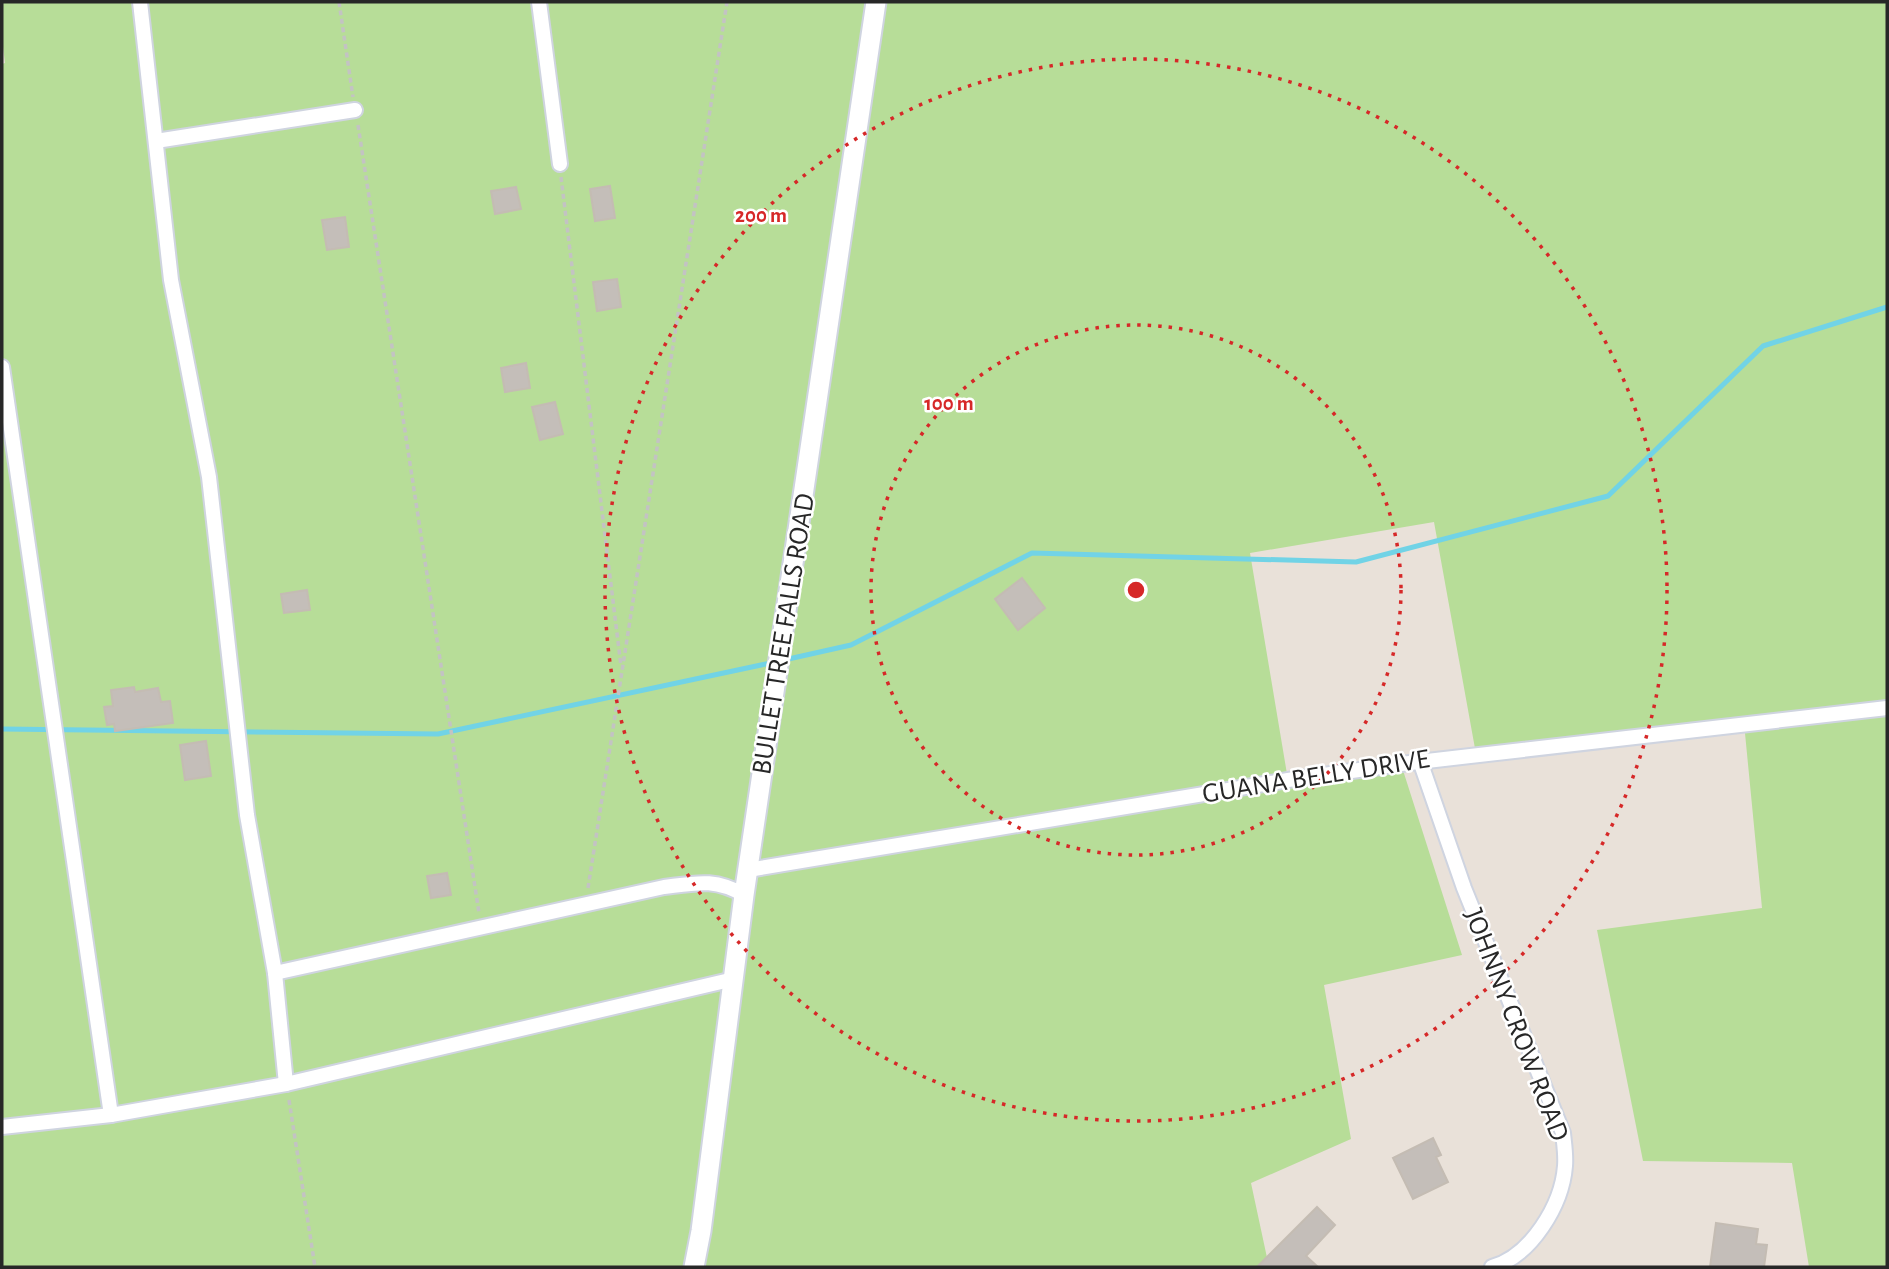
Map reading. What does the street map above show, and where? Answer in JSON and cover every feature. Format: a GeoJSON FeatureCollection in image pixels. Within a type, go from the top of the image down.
{"type":"FeatureCollection","features":[{"type":"Feature","properties":{"kind":"main road","name":"BULLET TREE FALLS ROAD"},"geometry":{"type":"LineString","coordinates":[[694,1267],[701,1231],[744,895],[876,2]]}},
{"type":"Feature","properties":{"kind":"street"},"geometry":{"type":"LineString","coordinates":[[140,2],[171,280],[209,477],[247,815],[275,973],[286,1084]]}},
{"type":"Feature","properties":{"kind":"street"},"geometry":{"type":"LineString","coordinates":[[540,2],[560,164]]}},
{"type":"Feature","properties":{"kind":"street"},"geometry":{"type":"LineString","coordinates":[[156,141],[355,110]]}},
{"type":"Feature","properties":{"kind":"street"},"geometry":{"type":"LineString","coordinates":[[2,367],[111,1115]]}},
{"type":"Feature","properties":{"kind":"street","name":"GUANA BELLY DRIVE"},"geometry":{"type":"LineString","coordinates":[[748,870],[1288,780],[1420,761],[1887,708]]}},
{"type":"Feature","properties":{"kind":"street","name":"JOHNNY CROW ROAD"},"geometry":{"type":"LineString","coordinates":[[1420,761],[1464,888],[1563,1133],[1565,1167],[1549,1215],[1524,1250],[1492,1267]]}},
{"type":"Feature","properties":{"kind":"street"},"geometry":{"type":"LineString","coordinates":[[275,973],[664,887],[707,882],[728,886],[744,895]]}},
{"type":"Feature","properties":{"kind":"street"},"geometry":{"type":"LineString","coordinates":[[2,1127],[111,1115],[286,1084],[734,979]]}},
{"type":"Feature","properties":{"kind":"path"},"geometry":{"type":"LineString","coordinates":[[339,2],[482,928]]}},
{"type":"Feature","properties":{"kind":"path"},"geometry":{"type":"LineString","coordinates":[[585,905],[727,2]]}},
{"type":"Feature","properties":{"kind":"path"},"geometry":{"type":"LineString","coordinates":[[560,164],[622,672]]}},
{"type":"Feature","properties":{"kind":"path"},"geometry":{"type":"LineString","coordinates":[[286,1084],[315,1267]]}},
{"type":"Feature","properties":{"kind":"green space"},"geometry":{"type":"Polygon","coordinates":[[[2,2],[1887,2],[1887,1267],[1809,1267],[1792,1163],[1643,1161],[1597,930],[1762,908],[1744,723],[1476,754],[1434,522],[1250,553],[1288,780],[1401,764],[1462,955],[1324,985],[1351,1139],[1251,1183],[1269,1267],[2,1267],[2,64],[5,63],[2,2]]]}},
{"type":"Feature","properties":{"kind":"building"},"geometry":{"type":"Polygon","coordinates":[[[610,186],[615,218],[595,221],[590,189],[610,186]]]}},
{"type":"Feature","properties":{"kind":"building"},"geometry":{"type":"Polygon","coordinates":[[[516,187],[521,209],[495,214],[491,191],[516,187]]]}},
{"type":"Feature","properties":{"kind":"building"},"geometry":{"type":"Polygon","coordinates":[[[345,217],[349,247],[327,250],[322,220],[345,217]]]}},
{"type":"Feature","properties":{"kind":"building"},"geometry":{"type":"Polygon","coordinates":[[[617,279],[621,307],[597,311],[593,282],[617,279]]]}},
{"type":"Feature","properties":{"kind":"building"},"geometry":{"type":"Polygon","coordinates":[[[526,363],[530,388],[505,392],[501,368],[526,363]]]}},
{"type":"Feature","properties":{"kind":"building"},"geometry":{"type":"Polygon","coordinates":[[[555,402],[563,434],[540,440],[532,407],[555,402]]]}},
{"type":"Feature","properties":{"kind":"building"},"geometry":{"type":"Polygon","coordinates":[[[1022,578],[1045,608],[1018,630],[995,599],[1022,578]]]}},
{"type":"Feature","properties":{"kind":"building"},"geometry":{"type":"Polygon","coordinates":[[[307,590],[310,610],[284,613],[281,594],[307,590]]]}},
{"type":"Feature","properties":{"kind":"building"},"geometry":{"type":"Polygon","coordinates":[[[134,687],[135,692],[158,688],[161,702],[170,701],[173,723],[115,731],[114,724],[107,725],[104,707],[113,706],[111,690],[134,687]]]}},
{"type":"Feature","properties":{"kind":"building"},"geometry":{"type":"Polygon","coordinates":[[[206,741],[211,776],[185,780],[180,745],[206,741]]]}},
{"type":"Feature","properties":{"kind":"building"},"geometry":{"type":"Polygon","coordinates":[[[447,873],[451,895],[431,898],[427,876],[447,873]]]}},
{"type":"Feature","properties":{"kind":"building"},"geometry":{"type":"Polygon","coordinates":[[[1433,1138],[1441,1155],[1436,1157],[1448,1182],[1413,1199],[1393,1158],[1433,1138]]]}},
{"type":"Feature","properties":{"kind":"building"},"geometry":{"type":"Polygon","coordinates":[[[1317,1207],[1335,1225],[1306,1256],[1318,1267],[1257,1267],[1317,1207]]]}},
{"type":"Feature","properties":{"kind":"building"},"geometry":{"type":"Polygon","coordinates":[[[1716,1223],[1758,1229],[1756,1244],[1767,1245],[1764,1267],[1710,1267],[1716,1223]]]}},
{"type":"Feature","properties":{"kind":"waterway"},"geometry":{"type":"LineString","coordinates":[[784,660],[851,645],[1032,553],[1356,562],[1608,496],[1763,346],[1887,307]]}},
{"type":"Feature","properties":{"kind":"waterway"},"geometry":{"type":"LineString","coordinates":[[2,729],[438,734],[775,662]]}}]}
